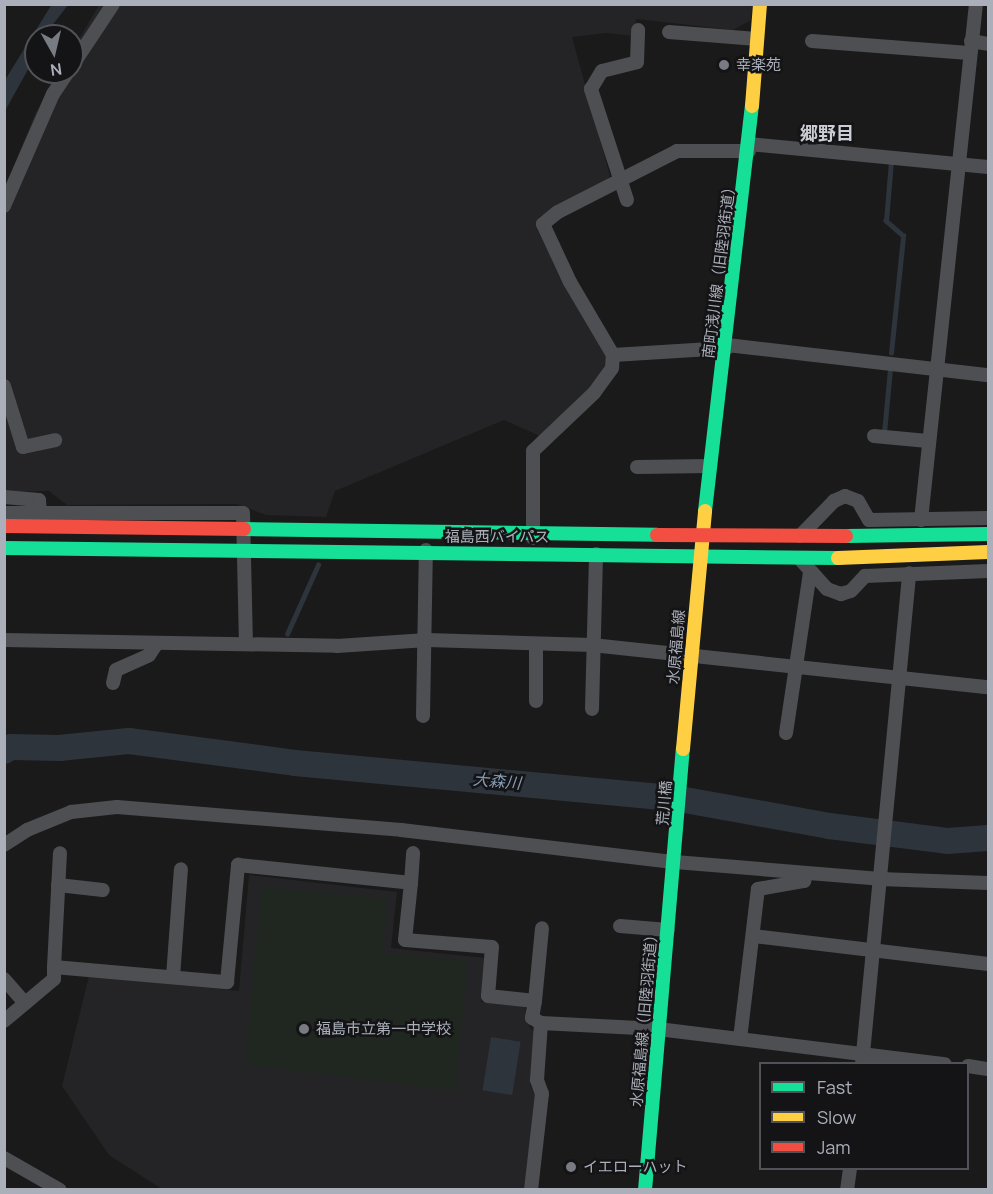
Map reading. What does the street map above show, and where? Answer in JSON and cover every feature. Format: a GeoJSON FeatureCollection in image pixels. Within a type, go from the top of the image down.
{"type":"FeatureCollection","features":[{"type":"Feature","properties":{"kind":"main road","name":"南町浅川線（旧陸羽街道）"},"geometry":{"type":"LineString","coordinates":[[702,536],[727,347],[749,147],[760,4]]}},
{"type":"Feature","properties":{"kind":"main road","name":"福島西バイパス"},"geometry":{"type":"LineString","coordinates":[[4,526],[895,538],[988,534]]}},
{"type":"Feature","properties":{"kind":"main road","name":"水原福島線"},"geometry":{"type":"LineString","coordinates":[[684,761],[702,536]]}},
{"type":"Feature","properties":{"kind":"main road","name":"福島西バイパス"},"geometry":{"type":"LineString","coordinates":[[4,548],[247,549],[426,553],[532,552],[800,559],[988,552]]}},
{"type":"Feature","properties":{"kind":"main road","name":"荒川橋"},"geometry":{"type":"LineString","coordinates":[[676,855],[684,761]]}},
{"type":"Feature","properties":{"kind":"main road","name":"水原福島線（旧陸羽街道）"},"geometry":{"type":"LineString","coordinates":[[645,1190],[658,1029],[676,855]]}},
{"type":"Feature","properties":{"kind":"street"},"geometry":{"type":"LineString","coordinates":[[84,48],[113,4]]}},
{"type":"Feature","properties":{"kind":"street"},"geometry":{"type":"LineString","coordinates":[[921,520],[934,370],[976,4]]}},
{"type":"Feature","properties":{"kind":"street"},"geometry":{"type":"LineString","coordinates":[[627,200],[618,182],[591,89],[602,71],[637,62],[638,30]]}},
{"type":"Feature","properties":{"kind":"street"},"geometry":{"type":"LineString","coordinates":[[669,32],[757,39]]}},
{"type":"Feature","properties":{"kind":"street"},"geometry":{"type":"LineString","coordinates":[[812,41],[970,47],[988,44]]}},
{"type":"Feature","properties":{"kind":"street"},"geometry":{"type":"LineString","coordinates":[[4,206],[53,94],[60,84]]}},
{"type":"Feature","properties":{"kind":"street"},"geometry":{"type":"LineString","coordinates":[[532,552],[533,451],[594,393],[612,368],[613,355],[570,282],[543,224],[678,151],[749,147],[957,161],[988,168]]}},
{"type":"Feature","properties":{"kind":"street"},"geometry":{"type":"LineString","coordinates":[[613,355],[727,347],[988,375]]}},
{"type":"Feature","properties":{"kind":"street"},"geometry":{"type":"LineString","coordinates":[[4,386],[23,447],[56,440]]}},
{"type":"Feature","properties":{"kind":"street"},"geometry":{"type":"LineString","coordinates":[[874,436],[928,441]]}},
{"type":"Feature","properties":{"kind":"street"},"geometry":{"type":"LineString","coordinates":[[637,467],[710,466]]}},
{"type":"Feature","properties":{"kind":"street"},"geometry":{"type":"LineString","coordinates":[[799,537],[834,501],[845,496],[858,501],[869,520],[988,518]]}},
{"type":"Feature","properties":{"kind":"street"},"geometry":{"type":"LineString","coordinates":[[4,497],[39,500],[40,514]]}},
{"type":"Feature","properties":{"kind":"street"},"geometry":{"type":"LineString","coordinates":[[4,513],[243,513],[247,549],[246,644]]}},
{"type":"Feature","properties":{"kind":"street"},"geometry":{"type":"LineString","coordinates":[[423,716],[426,533]]}},
{"type":"Feature","properties":{"kind":"street"},"geometry":{"type":"LineString","coordinates":[[592,709],[596,554]]}},
{"type":"Feature","properties":{"kind":"street"},"geometry":{"type":"LineString","coordinates":[[800,559],[827,589],[841,594],[851,591],[865,576],[988,571]]}},
{"type":"Feature","properties":{"kind":"street"},"geometry":{"type":"LineString","coordinates":[[786,733],[798,668],[810,572]]}},
{"type":"Feature","properties":{"kind":"street"},"geometry":{"type":"LineString","coordinates":[[863,1059],[909,573]]}},
{"type":"Feature","properties":{"kind":"street"},"geometry":{"type":"LineString","coordinates":[[4,640],[337,646],[426,640],[592,645],[693,653],[798,668],[988,687]]}},
{"type":"Feature","properties":{"kind":"street"},"geometry":{"type":"LineString","coordinates":[[113,683],[116,670],[149,655],[157,643]]}},
{"type":"Feature","properties":{"kind":"street"},"geometry":{"type":"LineString","coordinates":[[536,645],[536,701]]}},
{"type":"Feature","properties":{"kind":"street"},"geometry":{"type":"LineString","coordinates":[[4,845],[27,830],[71,812],[117,807],[676,855],[806,873],[881,875],[988,883]]}},
{"type":"Feature","properties":{"kind":"street"},"geometry":{"type":"LineString","coordinates":[[4,1021],[54,979],[60,853]]}},
{"type":"Feature","properties":{"kind":"street"},"geometry":{"type":"LineString","coordinates":[[413,853],[405,940],[492,947],[488,996],[535,1001]]}},
{"type":"Feature","properties":{"kind":"street"},"geometry":{"type":"LineString","coordinates":[[54,967],[227,982],[238,865],[411,882]]}},
{"type":"Feature","properties":{"kind":"street"},"geometry":{"type":"LineString","coordinates":[[172,977],[182,869]]}},
{"type":"Feature","properties":{"kind":"street"},"geometry":{"type":"LineString","coordinates":[[740,1039],[758,890],[804,881],[806,873]]}},
{"type":"Feature","properties":{"kind":"street"},"geometry":{"type":"LineString","coordinates":[[58,885],[103,890]]}},
{"type":"Feature","properties":{"kind":"street"},"geometry":{"type":"LineString","coordinates":[[620,926],[668,930]]}},
{"type":"Feature","properties":{"kind":"street"},"geometry":{"type":"LineString","coordinates":[[542,928],[532,1018],[542,1023],[658,1029],[740,1039],[863,1059],[912,1062]]}},
{"type":"Feature","properties":{"kind":"street"},"geometry":{"type":"LineString","coordinates":[[753,936],[988,964]]}},
{"type":"Feature","properties":{"kind":"street"},"geometry":{"type":"LineString","coordinates":[[4,979],[25,1003]]}},
{"type":"Feature","properties":{"kind":"street"},"geometry":{"type":"LineString","coordinates":[[531,1190],[542,1094],[537,1080],[542,1023]]}},
{"type":"Feature","properties":{"kind":"street"},"geometry":{"type":"LineString","coordinates":[[969,1066],[988,1069]]}},
{"type":"Feature","properties":{"kind":"street"},"geometry":{"type":"LineString","coordinates":[[4,1158],[60,1190]]}},
{"type":"Feature","properties":{"kind":"street"},"geometry":{"type":"LineString","coordinates":[[847,1190],[850,1170]]}},
{"type":"Feature","properties":{"kind":"shaded area"},"geometry":{"type":"Polygon","coordinates":[[[52,4],[68,5],[53,24],[40,24],[52,4]]]}},
{"type":"Feature","properties":{"kind":"shaded area"},"geometry":{"type":"Polygon","coordinates":[[[99,5],[752,5],[751,20],[733,30],[636,19],[635,36],[606,33],[572,37],[610,176],[601,186],[539,217],[537,228],[563,281],[609,358],[592,388],[540,436],[504,420],[335,491],[326,517],[266,515],[237,504],[67,505],[49,491],[5,492],[4,190],[35,114],[53,84],[84,84],[84,31],[99,5]]]}},
{"type":"Feature","properties":{"kind":"shaded area"},"geometry":{"type":"Polygon","coordinates":[[[24,49],[24,77],[5,111],[5,80],[24,49]]]}},
{"type":"Feature","properties":{"kind":"shaded area","name":"福島市立第一中学校"},"geometry":{"type":"Polygon","coordinates":[[[249,875],[397,892],[391,948],[485,958],[481,1002],[525,1007],[529,1026],[535,1033],[530,1085],[535,1096],[525,1189],[162,1189],[109,1155],[62,1086],[89,976],[239,991],[249,875]]]}},
{"type":"Feature","properties":{"kind":"shaded area"},"geometry":{"type":"Polygon","coordinates":[[[261,887],[387,899],[383,953],[468,961],[455,1091],[245,1065],[261,887]]]}},
{"type":"Feature","properties":{"kind":"shaded area"},"geometry":{"type":"Polygon","coordinates":[[[491,1037],[521,1042],[512,1095],[483,1090],[491,1037]]]}},
{"type":"Feature","properties":{"kind":"waterway"},"geometry":{"type":"LineString","coordinates":[[891,162],[886,221],[903,236],[891,353]]}},
{"type":"Feature","properties":{"kind":"waterway"},"geometry":{"type":"LineString","coordinates":[[884,433],[890,370]]}},
{"type":"Feature","properties":{"kind":"waterway"},"geometry":{"type":"LineString","coordinates":[[287,634],[318,565]]}},
{"type":"Feature","properties":{"kind":"waterway","name":"大森川"},"geometry":{"type":"LineString","coordinates":[[4,751],[11,747],[59,748],[129,741],[295,763],[674,798],[829,826],[947,841],[988,838]]}},
{"type":"Feature","properties":{"kind":"traffic: fast"},"geometry":{"type":"LineString","coordinates":[[705,511],[752,106]]}},
{"type":"Feature","properties":{"kind":"traffic: fast"},"geometry":{"type":"LineString","coordinates":[[244,529],[657,535]]}},
{"type":"Feature","properties":{"kind":"traffic: fast"},"geometry":{"type":"LineString","coordinates":[[846,536],[988,534]]}},
{"type":"Feature","properties":{"kind":"traffic: fast"},"geometry":{"type":"LineString","coordinates":[[4,548],[838,558]]}},
{"type":"Feature","properties":{"kind":"traffic: fast"},"geometry":{"type":"LineString","coordinates":[[645,1190],[683,749]]}},
{"type":"Feature","properties":{"kind":"traffic: slow"},"geometry":{"type":"LineString","coordinates":[[752,106],[760,4]]}},
{"type":"Feature","properties":{"kind":"traffic: slow"},"geometry":{"type":"LineString","coordinates":[[683,749],[705,511]]}},
{"type":"Feature","properties":{"kind":"traffic: slow"},"geometry":{"type":"LineString","coordinates":[[838,558],[988,552]]}},
{"type":"Feature","properties":{"kind":"traffic: jam"},"geometry":{"type":"LineString","coordinates":[[4,526],[244,529]]}},
{"type":"Feature","properties":{"kind":"traffic: jam"},"geometry":{"type":"LineString","coordinates":[[657,535],[846,536]]}},
{"type":"Feature","properties":{"kind":"place","name":"幸楽苑"},"geometry":{"type":"Point","coordinates":[724,65]}},
{"type":"Feature","properties":{"kind":"place","name":"福島市立第一中学校"},"geometry":{"type":"Point","coordinates":[304,1029]}},
{"type":"Feature","properties":{"kind":"place","name":"イエローハット"},"geometry":{"type":"Point","coordinates":[571,1167]}},
{"type":"Feature","properties":{"kind":"district","name":"郷野目"},"geometry":{"type":"Point","coordinates":[827,133]}}]}
